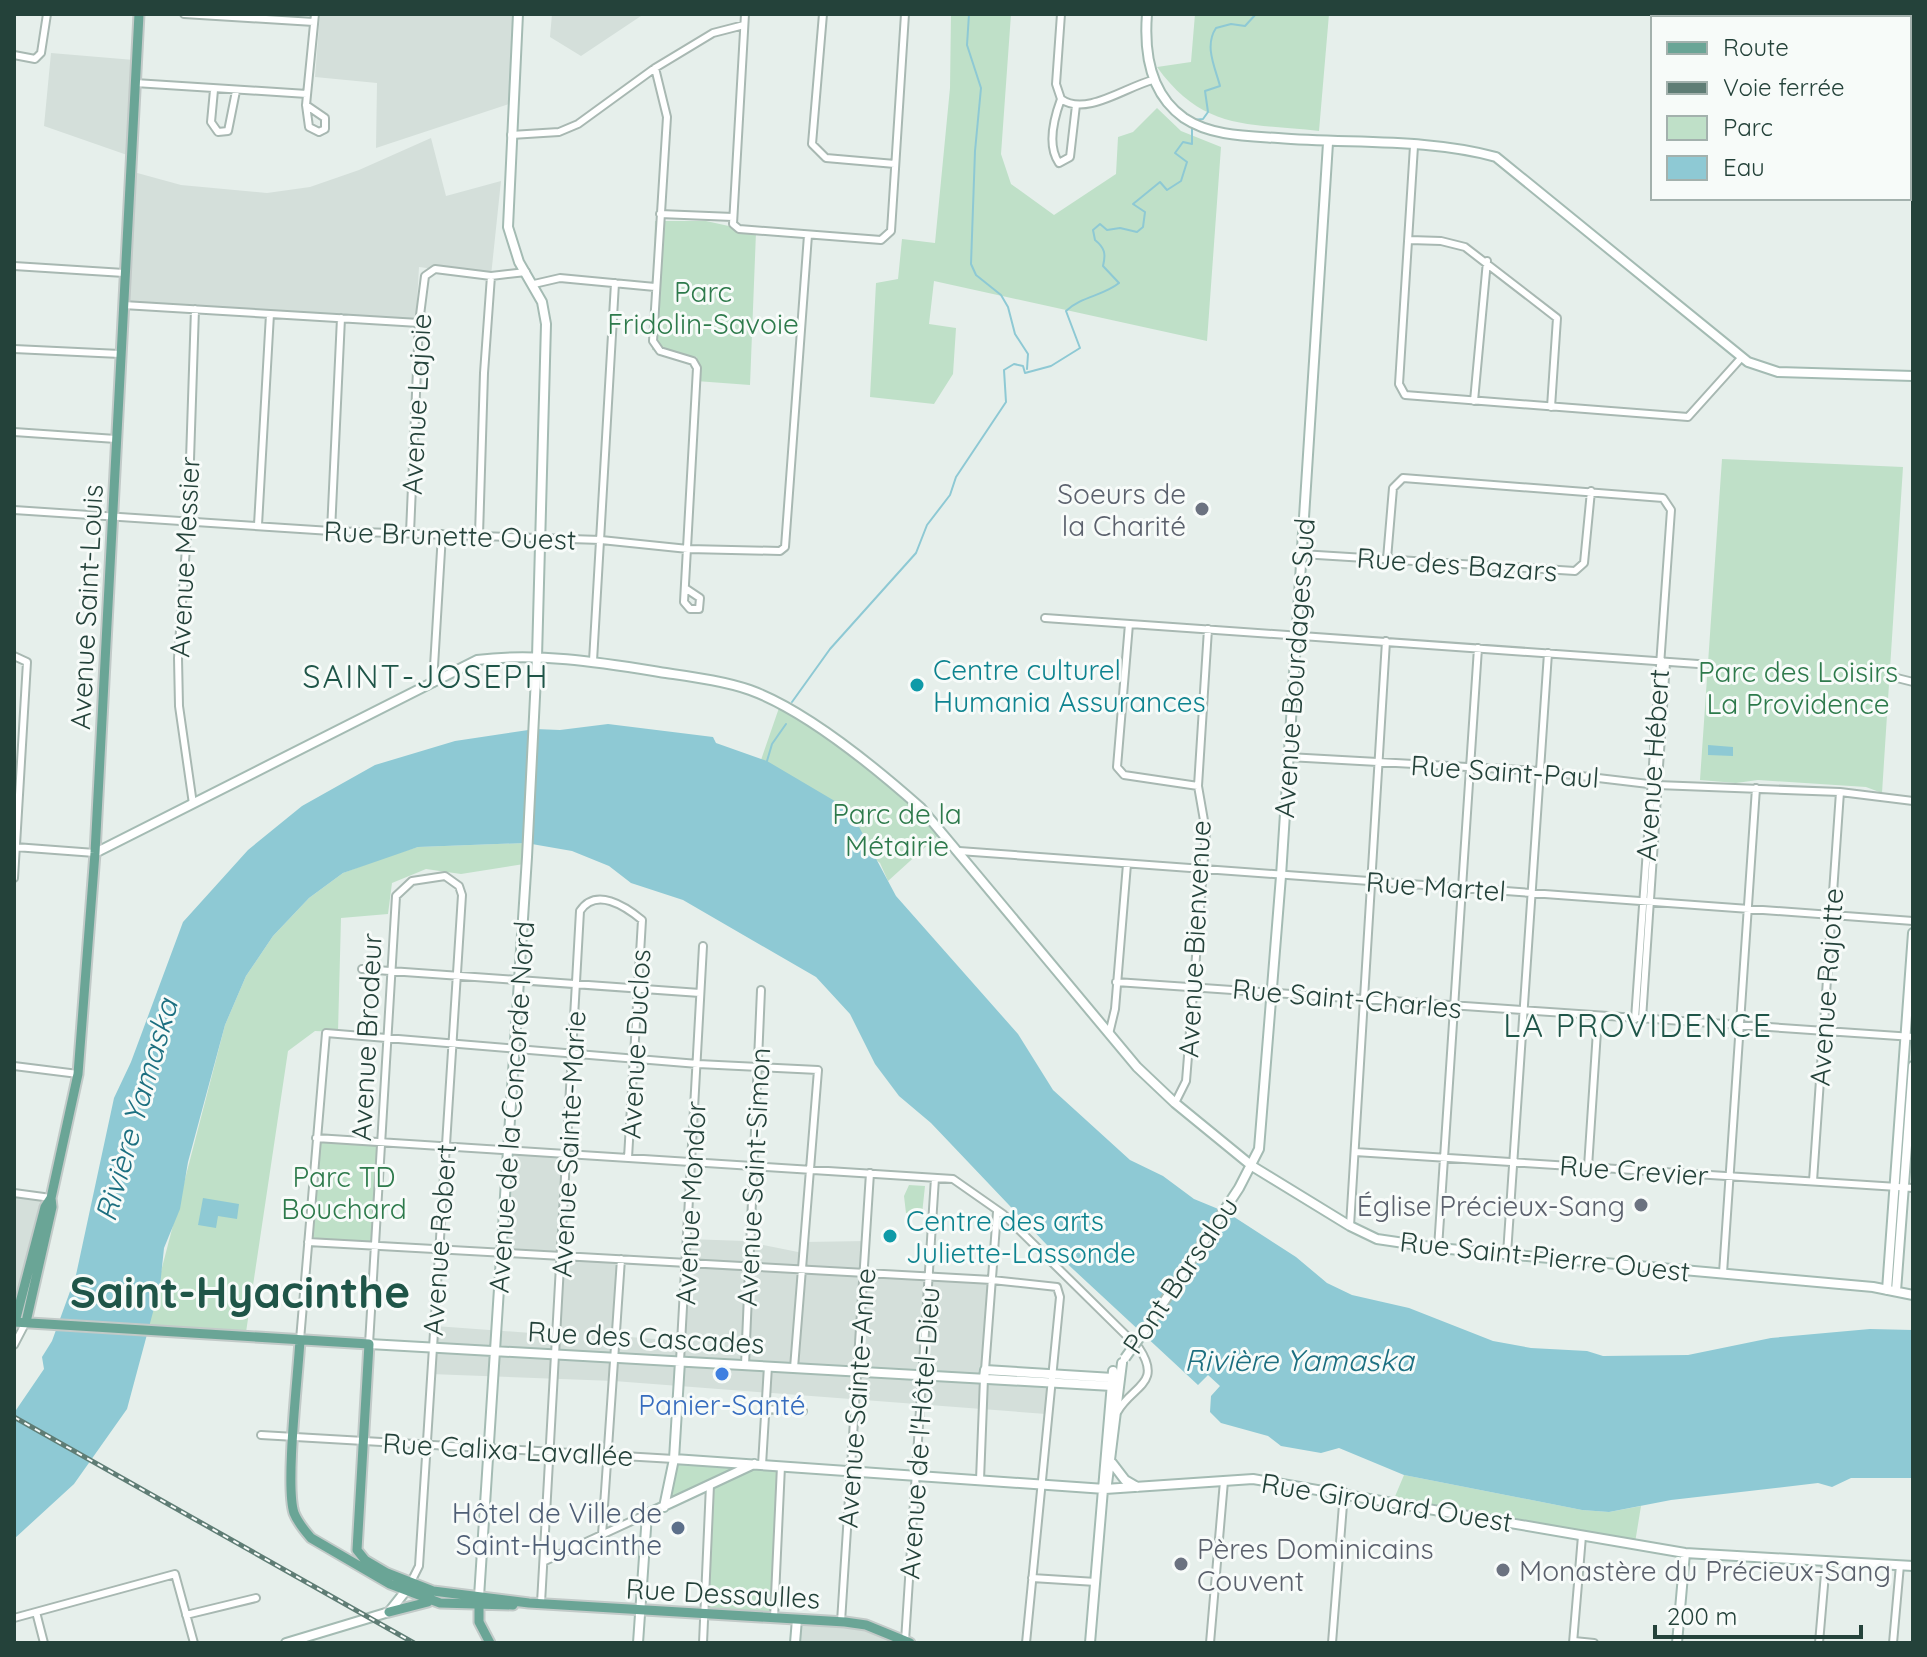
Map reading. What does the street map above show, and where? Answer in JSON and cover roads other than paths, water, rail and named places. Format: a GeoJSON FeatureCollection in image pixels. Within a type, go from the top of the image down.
{"type":"FeatureCollection","features":[{"type":"Feature","properties":{"kind":"main road","name":"Avenue Saint-Louis"},"geometry":{"type":"LineString","coordinates":[[26,1322],[39,1275],[51,1198],[78,1074],[95,853],[139,14]]}},
{"type":"Feature","properties":{"kind":"main road","name":"Avenue Saint-Louis"},"geometry":{"type":"LineString","coordinates":[[14,1322],[45,1207],[51,1198]]}},
{"type":"Feature","properties":{"kind":"main road"},"geometry":{"type":"LineString","coordinates":[[14,1304],[25,1290]]}},
{"type":"Feature","properties":{"kind":"main road","name":"Rue des Cascades"},"geometry":{"type":"LineString","coordinates":[[14,1322],[369,1344]]}},
{"type":"Feature","properties":{"kind":"main road","name":"Rue Dessaulles"},"geometry":{"type":"LineString","coordinates":[[300,1340],[293,1510],[311,1538],[345,1557],[440,1603],[541,1603],[841,1622],[866,1625],[908,1642]]}},
{"type":"Feature","properties":{"kind":"main road","name":"Avenue Brodeur"},"geometry":{"type":"LineString","coordinates":[[357,1550],[369,1344]]}},
{"type":"Feature","properties":{"kind":"main road"},"geometry":{"type":"LineString","coordinates":[[345,1557],[357,1550]]}},
{"type":"Feature","properties":{"kind":"main road","name":"Rue Dessaulles"},"geometry":{"type":"LineString","coordinates":[[357,1550],[365,1560],[408,1587],[479,1601]]}},
{"type":"Feature","properties":{"kind":"main road"},"geometry":{"type":"LineString","coordinates":[[479,1601],[479,1622],[490,1643]]}},
{"type":"Feature","properties":{"kind":"main road"},"geometry":{"type":"LineString","coordinates":[[389,1612],[421,1602],[440,1603]]}},
{"type":"Feature","properties":{"kind":"street"},"geometry":{"type":"LineString","coordinates":[[14,55],[35,59],[41,53],[47,14]]}},
{"type":"Feature","properties":{"kind":"street"},"geometry":{"type":"LineString","coordinates":[[184,14],[314,18],[306,105]]}},
{"type":"Feature","properties":{"kind":"street","name":"Avenue de la Concorde Nord"},"geometry":{"type":"LineString","coordinates":[[479,1601],[535,707],[546,324],[534,284],[512,247],[508,227],[518,14]]}},
{"type":"Feature","properties":{"kind":"street"},"geometry":{"type":"LineString","coordinates":[[745,14],[733,217],[739,229],[881,240],[887,238],[895,164],[905,14]]}},
{"type":"Feature","properties":{"kind":"street"},"geometry":{"type":"LineString","coordinates":[[823,14],[812,144],[826,158],[895,164]]}},
{"type":"Feature","properties":{"kind":"street"},"geometry":{"type":"LineString","coordinates":[[1061,14],[1056,84],[1061,99],[1054,116],[1053,154],[1059,163],[1070,157],[1076,105]]}},
{"type":"Feature","properties":{"kind":"street"},"geometry":{"type":"LineString","coordinates":[[1147,14],[1148,59],[1153,80],[1167,102],[1195,124],[1231,134],[1328,143],[1465,149],[1496,157],[1756,366],[1778,372],[1913,376]]}},
{"type":"Feature","properties":{"kind":"street"},"geometry":{"type":"LineString","coordinates":[[511,135],[559,132],[578,124],[655,68],[713,33],[744,25]]}},
{"type":"Feature","properties":{"kind":"street"},"geometry":{"type":"LineString","coordinates":[[655,68],[667,117],[653,341],[660,351],[693,361],[697,368],[685,588]]}},
{"type":"Feature","properties":{"kind":"street"},"geometry":{"type":"LineString","coordinates":[[1061,99],[1076,105],[1093,102],[1153,80]]}},
{"type":"Feature","properties":{"kind":"street"},"geometry":{"type":"LineString","coordinates":[[135,83],[307,94]]}},
{"type":"Feature","properties":{"kind":"street"},"geometry":{"type":"LineString","coordinates":[[214,90],[211,122],[218,132],[228,131],[231,126],[236,91]]}},
{"type":"Feature","properties":{"kind":"street","name":"Avenue Bourdages Sud"},"geometry":{"type":"LineString","coordinates":[[1239,1188],[1259,1149],[1281,876],[1328,143]]}},
{"type":"Feature","properties":{"kind":"street"},"geometry":{"type":"LineString","coordinates":[[1414,146],[1400,389],[1410,396],[1688,417],[1742,357]]}},
{"type":"Feature","properties":{"kind":"street"},"geometry":{"type":"LineString","coordinates":[[660,214],[733,217]]}},
{"type":"Feature","properties":{"kind":"street","name":"Rue Brunette Ouest"},"geometry":{"type":"LineString","coordinates":[[14,510],[331,531],[601,540],[688,549],[780,551],[785,547],[808,235]]}},
{"type":"Feature","properties":{"kind":"street"},"geometry":{"type":"LineString","coordinates":[[1410,240],[1441,241],[1465,247],[1557,318],[1551,407]]}},
{"type":"Feature","properties":{"kind":"street"},"geometry":{"type":"LineString","coordinates":[[1474,401],[1487,261]]}},
{"type":"Feature","properties":{"kind":"street"},"geometry":{"type":"LineString","coordinates":[[14,266],[124,273]]}},
{"type":"Feature","properties":{"kind":"street","name":"Avenue Lajoie"},"geometry":{"type":"LineString","coordinates":[[410,533],[419,323],[425,276],[435,269],[491,276]]}},
{"type":"Feature","properties":{"kind":"street"},"geometry":{"type":"LineString","coordinates":[[479,535],[484,373],[491,276],[526,272]]}},
{"type":"Feature","properties":{"kind":"street"},"geometry":{"type":"LineString","coordinates":[[534,284],[560,278],[655,287]]}},
{"type":"Feature","properties":{"kind":"street"},"geometry":{"type":"LineString","coordinates":[[593,661],[615,283]]}},
{"type":"Feature","properties":{"kind":"street"},"geometry":{"type":"LineString","coordinates":[[122,305],[419,323]]}},
{"type":"Feature","properties":{"kind":"street","name":"Avenue Messier"},"geometry":{"type":"LineString","coordinates":[[193,804],[179,706],[178,658],[188,520],[195,309]]}},
{"type":"Feature","properties":{"kind":"street"},"geometry":{"type":"LineString","coordinates":[[258,525],[270,314]]}},
{"type":"Feature","properties":{"kind":"street"},"geometry":{"type":"LineString","coordinates":[[331,531],[341,318]]}},
{"type":"Feature","properties":{"kind":"street"},"geometry":{"type":"LineString","coordinates":[[14,349],[120,354]]}},
{"type":"Feature","properties":{"kind":"street"},"geometry":{"type":"LineString","coordinates":[[14,432],[116,439]]}},
{"type":"Feature","properties":{"kind":"street"},"geometry":{"type":"LineString","coordinates":[[1387,559],[1393,488],[1403,478],[1663,498],[1671,510],[1663,646]]}},
{"type":"Feature","properties":{"kind":"street","name":"Rue des Bazars"},"geometry":{"type":"LineString","coordinates":[[1301,554],[1581,570],[1591,491]]}},
{"type":"Feature","properties":{"kind":"street"},"geometry":{"type":"LineString","coordinates":[[433,683],[442,534]]}},
{"type":"Feature","properties":{"kind":"street"},"geometry":{"type":"LineString","coordinates":[[1045,618],[1698,664]]}},
{"type":"Feature","properties":{"kind":"street"},"geometry":{"type":"LineString","coordinates":[[1129,624],[1117,767],[1124,775],[1198,786]]}},
{"type":"Feature","properties":{"kind":"street","name":"Avenue Bienvenue"},"geometry":{"type":"LineString","coordinates":[[1175,1103],[1186,1081],[1206,832],[1198,786],[1208,629]]}},
{"type":"Feature","properties":{"kind":"street"},"geometry":{"type":"LineString","coordinates":[[1350,1226],[1386,641]]}},
{"type":"Feature","properties":{"kind":"street","name":"Avenue Hébert"},"geometry":{"type":"LineString","coordinates":[[1638,1019],[1658,662],[1663,646]]}},
{"type":"Feature","properties":{"kind":"street","name":"Avenue Hébert"},"geometry":{"type":"LineString","coordinates":[[1653,784],[1666,662],[1663,646]]}},
{"type":"Feature","properties":{"kind":"street"},"geometry":{"type":"LineString","coordinates":[[1438,1248],[1478,648]]}},
{"type":"Feature","properties":{"kind":"street"},"geometry":{"type":"LineString","coordinates":[[1507,1254],[1548,653]]}},
{"type":"Feature","properties":{"kind":"street"},"geometry":{"type":"LineString","coordinates":[[14,656],[27,662],[14,878]]}},
{"type":"Feature","properties":{"kind":"street","name":"Rue Saint-Pierre Ouest"},"geometry":{"type":"LineString","coordinates":[[95,853],[477,660],[537,657],[593,661],[749,690],[790,710],[892,783],[959,851],[1137,1067],[1175,1103],[1252,1166],[1350,1226],[1377,1239],[1438,1248],[1723,1273],[1913,1295]]}},
{"type":"Feature","properties":{"kind":"street"},"geometry":{"type":"LineString","coordinates":[[1897,678],[1913,682]]}},
{"type":"Feature","properties":{"kind":"street","name":"Rue Saint-Paul"},"geometry":{"type":"LineString","coordinates":[[1288,757],[1539,771],[1653,784],[1840,792],[1913,801]]}},
{"type":"Feature","properties":{"kind":"street"},"geometry":{"type":"LineString","coordinates":[[1723,1273],[1756,788]]}},
{"type":"Feature","properties":{"kind":"street","name":"Avenue Rajotte"},"geometry":{"type":"LineString","coordinates":[[1813,1181],[1840,792]]}},
{"type":"Feature","properties":{"kind":"street"},"geometry":{"type":"LineString","coordinates":[[16,847],[95,853]]}},
{"type":"Feature","properties":{"kind":"street","name":"Rue Martel"},"geometry":{"type":"LineString","coordinates":[[959,851],[1913,921]]}},
{"type":"Feature","properties":{"kind":"street"},"geometry":{"type":"LineString","coordinates":[[1109,1034],[1113,1029],[1127,864]]}},
{"type":"Feature","properties":{"kind":"street","name":"Avenue Brodeur"},"geometry":{"type":"LineString","coordinates":[[369,1344],[396,896],[401,888],[430,876],[445,876],[459,886],[462,895]]}},
{"type":"Feature","properties":{"kind":"street","name":"Avenue Robert"},"geometry":{"type":"LineString","coordinates":[[408,1587],[419,1566],[462,895]]}},
{"type":"Feature","properties":{"kind":"street","name":"Avenue Sainte-Marie"},"geometry":{"type":"LineString","coordinates":[[541,1603],[552,1452],[580,911],[586,901],[609,901]]}},
{"type":"Feature","properties":{"kind":"street","name":"Avenue Duclos"},"geometry":{"type":"LineString","coordinates":[[609,901],[629,909],[642,920],[628,1158]]}},
{"type":"Feature","properties":{"kind":"street"},"geometry":{"type":"LineString","coordinates":[[1904,1187],[1913,933]]}},
{"type":"Feature","properties":{"kind":"street","name":"Avenue Mondor"},"geometry":{"type":"LineString","coordinates":[[664,1507],[674,1459],[703,946]]}},
{"type":"Feature","properties":{"kind":"street"},"geometry":{"type":"LineString","coordinates":[[362,969],[700,993]]}},
{"type":"Feature","properties":{"kind":"street","name":"Rue Saint-Charles"},"geometry":{"type":"LineString","coordinates":[[1116,982],[1910,1037]]}},
{"type":"Feature","properties":{"kind":"street","name":"Avenue Saint-Simon"},"geometry":{"type":"LineString","coordinates":[[745,1365],[761,990]]}},
{"type":"Feature","properties":{"kind":"street"},"geometry":{"type":"LineString","coordinates":[[1588,1167],[1598,1016]]}},
{"type":"Feature","properties":{"kind":"street"},"geometry":{"type":"LineString","coordinates":[[300,1340],[326,1033],[698,1064],[818,1070],[794,1368]]}},
{"type":"Feature","properties":{"kind":"street"},"geometry":{"type":"LineString","coordinates":[[14,1066],[78,1074]]}},
{"type":"Feature","properties":{"kind":"street"},"geometry":{"type":"LineString","coordinates":[[1892,1291],[1913,1066]]}},
{"type":"Feature","properties":{"kind":"street"},"geometry":{"type":"LineString","coordinates":[[316,1138],[953,1179],[967,1186],[1042,1251],[1147,1360],[1148,1371],[1142,1388],[1123,1402],[1117,1414]]}},
{"type":"Feature","properties":{"kind":"street","name":"Rue Crevier"},"geometry":{"type":"LineString","coordinates":[[1355,1152],[1904,1187]]}},
{"type":"Feature","properties":{"kind":"street","name":"Avenue Sainte-Anne"},"geometry":{"type":"LineString","coordinates":[[841,1622],[870,1173]]}},
{"type":"Feature","properties":{"kind":"street","name":"Avenue de l'Hôtel-Dieu"},"geometry":{"type":"LineString","coordinates":[[908,1642],[935,1178]]}},
{"type":"Feature","properties":{"kind":"street","name":"Pont Barsalou"},"geometry":{"type":"LineString","coordinates":[[1114,1379],[1123,1360],[1239,1188]]}},
{"type":"Feature","properties":{"kind":"street"},"geometry":{"type":"LineString","coordinates":[[14,1193],[51,1198]]}},
{"type":"Feature","properties":{"kind":"street"},"geometry":{"type":"LineString","coordinates":[[980,1480],[984,1374],[997,1212]]}},
{"type":"Feature","properties":{"kind":"street"},"geometry":{"type":"LineString","coordinates":[[308,1242],[929,1276],[1053,1286],[1060,1290],[1026,1643]]}},
{"type":"Feature","properties":{"kind":"street"},"geometry":{"type":"LineString","coordinates":[[602,1535],[621,1259]]}},
{"type":"Feature","properties":{"kind":"street","name":"Avenue Saint-Louis"},"geometry":{"type":"LineString","coordinates":[[14,1345],[26,1322]]}},
{"type":"Feature","properties":{"kind":"street","name":"Rue des Cascades"},"geometry":{"type":"LineString","coordinates":[[369,1344],[925,1375],[1114,1379]]}},
{"type":"Feature","properties":{"kind":"street"},"geometry":{"type":"LineString","coordinates":[[758,1464],[768,1366]]}},
{"type":"Feature","properties":{"kind":"street","name":"Rue des Cascades"},"geometry":{"type":"LineString","coordinates":[[984,1374],[1002,1371],[1053,1379],[1114,1379]]}},
{"type":"Feature","properties":{"kind":"street"},"geometry":{"type":"LineString","coordinates":[[1105,1489],[1112,1463],[1117,1414],[1114,1379]]}},
{"type":"Feature","properties":{"kind":"street"},"geometry":{"type":"LineString","coordinates":[[1090,1643],[1114,1379]]}},
{"type":"Feature","properties":{"kind":"street"},"geometry":{"type":"LineString","coordinates":[[765,1409],[803,1411]]}},
{"type":"Feature","properties":{"kind":"street","name":"Rue Calixa Lavallée"},"geometry":{"type":"LineString","coordinates":[[261,1435],[758,1464]]}},
{"type":"Feature","properties":{"kind":"street"},"geometry":{"type":"LineString","coordinates":[[1112,1463],[1125,1480],[1137,1487]]}},
{"type":"Feature","properties":{"kind":"street","name":"Rue Girouard Ouest"},"geometry":{"type":"LineString","coordinates":[[545,1561],[758,1464],[1105,1489],[1253,1479],[1344,1492],[1685,1553],[1913,1566]]}},
{"type":"Feature","properties":{"kind":"street"},"geometry":{"type":"LineString","coordinates":[[774,1618],[781,1466]]}},
{"type":"Feature","properties":{"kind":"street"},"geometry":{"type":"LineString","coordinates":[[1210,1643],[1224,1481]]}},
{"type":"Feature","properties":{"kind":"street"},"geometry":{"type":"LineString","coordinates":[[703,1643],[710,1485]]}},
{"type":"Feature","properties":{"kind":"street"},"geometry":{"type":"LineString","coordinates":[[1332,1643],[1344,1492]]}},
{"type":"Feature","properties":{"kind":"street"},"geometry":{"type":"LineString","coordinates":[[638,1643],[647,1514]]}},
{"type":"Feature","properties":{"kind":"street"},"geometry":{"type":"LineString","coordinates":[[1582,1536],[1574,1642],[1594,1643]]}},
{"type":"Feature","properties":{"kind":"street"},"geometry":{"type":"LineString","coordinates":[[1677,1643],[1685,1553]]}},
{"type":"Feature","properties":{"kind":"street"},"geometry":{"type":"LineString","coordinates":[[1819,1643],[1826,1562]]}},
{"type":"Feature","properties":{"kind":"street"},"geometry":{"type":"LineString","coordinates":[[1893,1643],[1900,1565]]}},
{"type":"Feature","properties":{"kind":"street"},"geometry":{"type":"LineString","coordinates":[[14,1618],[175,1574],[194,1643]]}},
{"type":"Feature","properties":{"kind":"street"},"geometry":{"type":"LineString","coordinates":[[1032,1578],[1096,1582]]}},
{"type":"Feature","properties":{"kind":"street"},"geometry":{"type":"LineString","coordinates":[[286,1643],[389,1612],[408,1587]]}},
{"type":"Feature","properties":{"kind":"street"},"geometry":{"type":"LineString","coordinates":[[186,1615],[256,1598]]}},
{"type":"Feature","properties":{"kind":"street"},"geometry":{"type":"LineString","coordinates":[[36,1612],[44,1643]]}},
{"type":"Feature","properties":{"kind":"street"},"geometry":{"type":"LineString","coordinates":[[795,1643],[797,1619]]}},
{"type":"Feature","properties":{"kind":"water","name":"Rivière Yamaska"},"geometry":{"type":"Polygon","coordinates":[[[608,724],[713,737],[716,743],[767,761],[850,810],[896,896],[1018,1034],[1053,1090],[1130,1160],[1163,1176],[1194,1199],[1228,1213],[1296,1257],[1327,1283],[1352,1295],[1409,1308],[1493,1341],[1531,1348],[1587,1351],[1603,1356],[1688,1355],[1771,1338],[1870,1329],[1913,1330],[1913,1478],[1851,1478],[1832,1487],[1818,1483],[1671,1500],[1609,1512],[1582,1510],[1404,1475],[1339,1448],[1321,1453],[1281,1446],[1268,1436],[1221,1423],[1210,1412],[1211,1396],[1220,1386],[1208,1375],[1198,1385],[1047,1245],[931,1123],[899,1096],[875,1064],[850,1014],[816,977],[683,900],[631,883],[609,866],[572,851],[526,843],[418,847],[343,873],[309,898],[273,936],[246,976],[225,1025],[188,1162],[180,1209],[164,1248],[160,1286],[127,1409],[74,1484],[14,1539],[14,1413],[44,1369],[42,1357],[52,1341],[76,1275],[114,1098],[131,1062],[183,922],[248,850],[302,806],[375,765],[455,741],[535,729],[560,730],[608,724]]]}},
{"type":"Feature","properties":{"kind":"water"},"geometry":{"type":"Polygon","coordinates":[[[1708,745],[1733,747],[1733,756],[1708,755],[1708,745]]]}},
{"type":"Feature","properties":{"kind":"water"},"geometry":{"type":"Polygon","coordinates":[[[203,1198],[239,1204],[237,1219],[218,1216],[216,1228],[198,1225],[203,1198]]]}},
{"type":"Feature","properties":{"kind":"waterway"},"geometry":{"type":"LineString","coordinates":[[969,14],[967,45],[981,88],[975,151],[971,264],[976,275],[1001,295],[1008,307],[1015,334],[1028,354],[1027,369]]}},
{"type":"Feature","properties":{"kind":"waterway"},"geometry":{"type":"LineString","coordinates":[[1193,120],[1203,119],[1208,112],[1205,91],[1220,86],[1211,49],[1216,28],[1231,24],[1245,26],[1256,14]]}},
{"type":"Feature","properties":{"kind":"waterway"},"geometry":{"type":"LineString","coordinates":[[792,702],[830,649],[916,553],[927,525],[950,495],[956,477],[1006,402],[1004,370],[1014,364],[1023,366],[1025,373],[1051,366],[1080,348],[1066,311],[1119,283],[1103,266],[1104,252],[1095,240],[1093,230],[1100,224],[1107,230],[1120,228],[1137,232],[1143,227],[1145,212],[1133,204],[1160,182],[1167,190],[1181,181],[1187,162],[1175,153],[1183,142],[1192,144],[1192,125]]}},
{"type":"Feature","properties":{"kind":"waterway"},"geometry":{"type":"LineString","coordinates":[[767,761],[772,744],[786,724]]}},
{"type":"Feature","properties":{"kind":"railway"},"geometry":{"type":"LineString","coordinates":[[14,1417],[414,1643]]}},
{"type":"Feature","properties":{"kind":"place","name":"Soeurs de la Charité"},"geometry":{"type":"Point","coordinates":[1202,509]}},
{"type":"Feature","properties":{"kind":"place","name":"Centre culturel Humania Assurances"},"geometry":{"type":"Point","coordinates":[917,685]}},
{"type":"Feature","properties":{"kind":"place","name":"Église Précieux-Sang"},"geometry":{"type":"Point","coordinates":[1641,1205]}},
{"type":"Feature","properties":{"kind":"place","name":"Centre des arts Juliette-Lassonde"},"geometry":{"type":"Point","coordinates":[890,1236]}},
{"type":"Feature","properties":{"kind":"place","name":"Panier-Santé"},"geometry":{"type":"Point","coordinates":[722,1374]}},
{"type":"Feature","properties":{"kind":"place","name":"Hôtel de Ville de Saint-Hyacinthe"},"geometry":{"type":"Point","coordinates":[678,1528]}},
{"type":"Feature","properties":{"kind":"place","name":"Pères Dominicains Couvent"},"geometry":{"type":"Point","coordinates":[1181,1564]}},
{"type":"Feature","properties":{"kind":"place","name":"Monastère du Précieux-Sang"},"geometry":{"type":"Point","coordinates":[1503,1570]}},
{"type":"Feature","properties":{"kind":"district","name":"SAINT-JOSEPH"},"geometry":{"type":"Point","coordinates":[426,676]}},
{"type":"Feature","properties":{"kind":"district","name":"LA PROVIDENCE"},"geometry":{"type":"Point","coordinates":[1638,1025]}},
{"type":"Feature","properties":{"kind":"district","name":"Saint-Hyacinthe"},"geometry":{"type":"Point","coordinates":[240,1291]}},
{"type":"Feature","properties":{"kind":"park label","name":"Parc Fridolin-Savoie"},"geometry":{"type":"Point","coordinates":[703,307]}},
{"type":"Feature","properties":{"kind":"park label","name":"Parc des Loisirs La Providence"},"geometry":{"type":"Point","coordinates":[1798,687]}},
{"type":"Feature","properties":{"kind":"park label","name":"Parc de la Métairie"},"geometry":{"type":"Point","coordinates":[897,829]}},
{"type":"Feature","properties":{"kind":"park label","name":"Parc TD Bouchard"},"geometry":{"type":"Point","coordinates":[344,1192]}}]}
